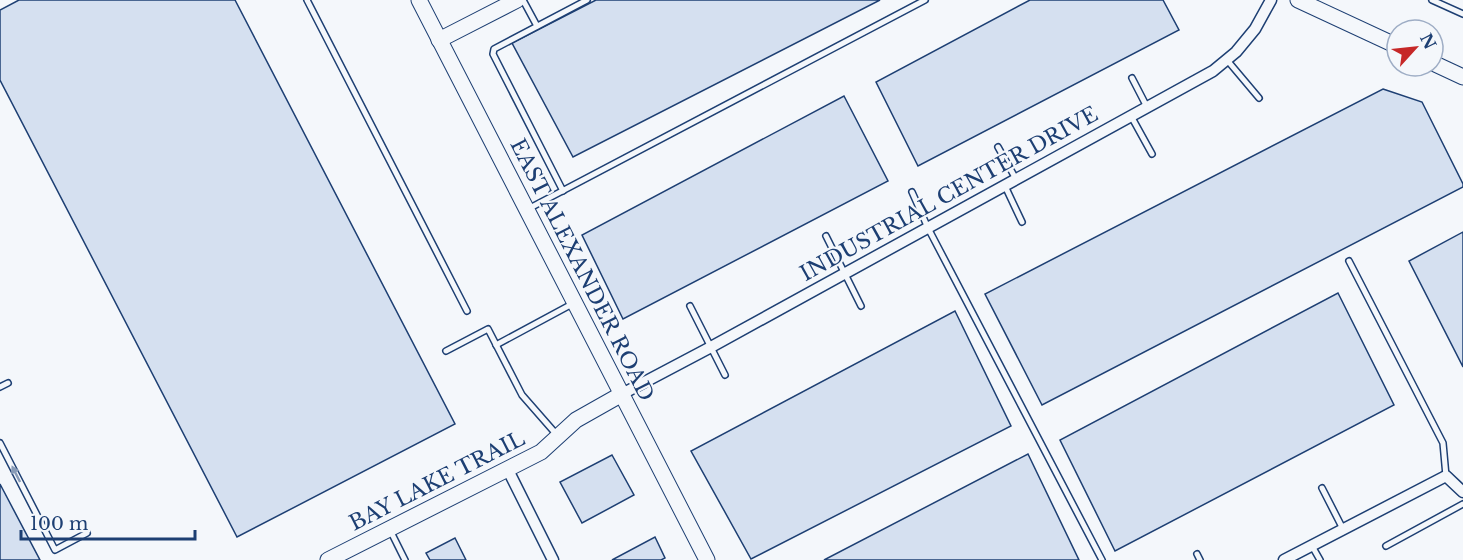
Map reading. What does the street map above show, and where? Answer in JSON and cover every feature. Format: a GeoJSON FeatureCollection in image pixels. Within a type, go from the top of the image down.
{"type":"FeatureCollection","features":[{"type":"Feature","properties":{"kind":"street","name":"EAST ALEXANDER ROAD"},"geometry":{"type":"LineString","coordinates":[[419,0],[707,560]]}},
{"type":"Feature","properties":{"kind":"street"},"geometry":{"type":"LineString","coordinates":[[439,40],[517,0]]}},
{"type":"Feature","properties":{"kind":"street","name":"INDUSTRIAL CENTER DRIVE"},"geometry":{"type":"LineString","coordinates":[[622,394],[1213,71],[1236,52],[1255,29],[1271,0]]}},
{"type":"Feature","properties":{"kind":"street"},"geometry":{"type":"LineString","coordinates":[[1298,0],[1385,40]]}},
{"type":"Feature","properties":{"kind":"street"},"geometry":{"type":"LineString","coordinates":[[1445,69],[1463,77]]}},
{"type":"Feature","properties":{"kind":"street","name":"BAY LAKE TRAIL"},"geometry":{"type":"LineString","coordinates":[[328,560],[541,452],[576,420],[622,394]]}},
{"type":"Feature","properties":{"kind":"street"},"geometry":{"type":"LineString","coordinates":[[508,470],[553,560]]}},
{"type":"Feature","properties":{"kind":"street"},"geometry":{"type":"LineString","coordinates":[[1284,560],[1446,476],[1463,492]]}},
{"type":"Feature","properties":{"kind":"lane"},"geometry":{"type":"LineString","coordinates":[[307,0],[467,311]]}},
{"type":"Feature","properties":{"kind":"lane"},"geometry":{"type":"LineString","coordinates":[[523,0],[537,26]]}},
{"type":"Feature","properties":{"kind":"lane"},"geometry":{"type":"LineString","coordinates":[[563,191],[493,54],[494,49],[587,0]]}},
{"type":"Feature","properties":{"kind":"lane"},"geometry":{"type":"LineString","coordinates":[[527,210],[925,0]]}},
{"type":"Feature","properties":{"kind":"lane"},"geometry":{"type":"LineString","coordinates":[[1431,0],[1463,14]]}},
{"type":"Feature","properties":{"kind":"lane"},"geometry":{"type":"LineString","coordinates":[[1227,60],[1259,98]]}},
{"type":"Feature","properties":{"kind":"lane"},"geometry":{"type":"LineString","coordinates":[[1132,78],[1148,107]]}},
{"type":"Feature","properties":{"kind":"lane"},"geometry":{"type":"LineString","coordinates":[[1131,116],[1152,154]]}},
{"type":"Feature","properties":{"kind":"lane"},"geometry":{"type":"LineString","coordinates":[[998,147],[1016,179]]}},
{"type":"Feature","properties":{"kind":"lane"},"geometry":{"type":"LineString","coordinates":[[1005,186],[1022,222]]}},
{"type":"Feature","properties":{"kind":"lane"},"geometry":{"type":"LineString","coordinates":[[912,192],[928,228],[1102,560]]}},
{"type":"Feature","properties":{"kind":"lane"},"geometry":{"type":"LineString","coordinates":[[826,236],[861,306]]}},
{"type":"Feature","properties":{"kind":"lane"},"geometry":{"type":"LineString","coordinates":[[1349,261],[1443,442],[1446,476]]}},
{"type":"Feature","properties":{"kind":"lane"},"geometry":{"type":"LineString","coordinates":[[495,345],[575,303]]}},
{"type":"Feature","properties":{"kind":"lane"},"geometry":{"type":"LineString","coordinates":[[690,306],[725,375]]}},
{"type":"Feature","properties":{"kind":"lane"},"geometry":{"type":"LineString","coordinates":[[446,351],[488,329],[522,395],[558,437]]}},
{"type":"Feature","properties":{"kind":"lane"},"geometry":{"type":"LineString","coordinates":[[0,387],[8,383]]}},
{"type":"Feature","properties":{"kind":"lane"},"geometry":{"type":"LineString","coordinates":[[0,443],[55,550],[87,533]]}},
{"type":"Feature","properties":{"kind":"lane"},"geometry":{"type":"LineString","coordinates":[[1322,488],[1344,529]]}},
{"type":"Feature","properties":{"kind":"lane"},"geometry":{"type":"LineString","coordinates":[[1386,546],[1463,504]]}},
{"type":"Feature","properties":{"kind":"lane"},"geometry":{"type":"LineString","coordinates":[[390,529],[405,560]]}},
{"type":"Feature","properties":{"kind":"lane"},"geometry":{"type":"LineString","coordinates":[[1312,545],[1320,560]]}},
{"type":"Feature","properties":{"kind":"lane"},"geometry":{"type":"LineString","coordinates":[[1197,554],[1200,560]]}},
{"type":"Feature","properties":{"kind":"building"},"geometry":{"type":"Polygon","coordinates":[[[19,0],[235,0],[455,424],[237,537],[0,80],[0,10],[19,0]]]}},
{"type":"Feature","properties":{"kind":"building"},"geometry":{"type":"Polygon","coordinates":[[[596,0],[880,0],[573,157],[512,43],[596,0]]]}},
{"type":"Feature","properties":{"kind":"building"},"geometry":{"type":"Polygon","coordinates":[[[1030,0],[1163,0],[1179,30],[918,166],[876,82],[1030,0]]]}},
{"type":"Feature","properties":{"kind":"building"},"geometry":{"type":"Polygon","coordinates":[[[1383,89],[1422,102],[1463,187],[1042,405],[985,294],[1383,89]]]}},
{"type":"Feature","properties":{"kind":"building"},"geometry":{"type":"Polygon","coordinates":[[[844,96],[888,181],[623,319],[582,235],[844,96]]]}},
{"type":"Feature","properties":{"kind":"building"},"geometry":{"type":"Polygon","coordinates":[[[1463,232],[1463,367],[1409,261],[1463,232]]]}},
{"type":"Feature","properties":{"kind":"building"},"geometry":{"type":"Polygon","coordinates":[[[1338,293],[1394,405],[1115,551],[1060,440],[1338,293]]]}},
{"type":"Feature","properties":{"kind":"building"},"geometry":{"type":"Polygon","coordinates":[[[955,311],[1011,426],[751,559],[691,451],[955,311]]]}},
{"type":"Feature","properties":{"kind":"building"},"geometry":{"type":"Polygon","coordinates":[[[1028,454],[1079,560],[824,560],[1028,454]]]}},
{"type":"Feature","properties":{"kind":"building"},"geometry":{"type":"Polygon","coordinates":[[[612,455],[634,495],[582,523],[560,482],[612,455]]]}},
{"type":"Feature","properties":{"kind":"building"},"geometry":{"type":"Polygon","coordinates":[[[0,484],[40,560],[0,560],[0,484]]]}},
{"type":"Feature","properties":{"kind":"building"},"geometry":{"type":"Polygon","coordinates":[[[655,537],[665,558],[661,560],[612,560],[655,537]]]}},
{"type":"Feature","properties":{"kind":"building"},"geometry":{"type":"Polygon","coordinates":[[[455,538],[466,560],[430,560],[426,553],[455,538]]]}}]}
